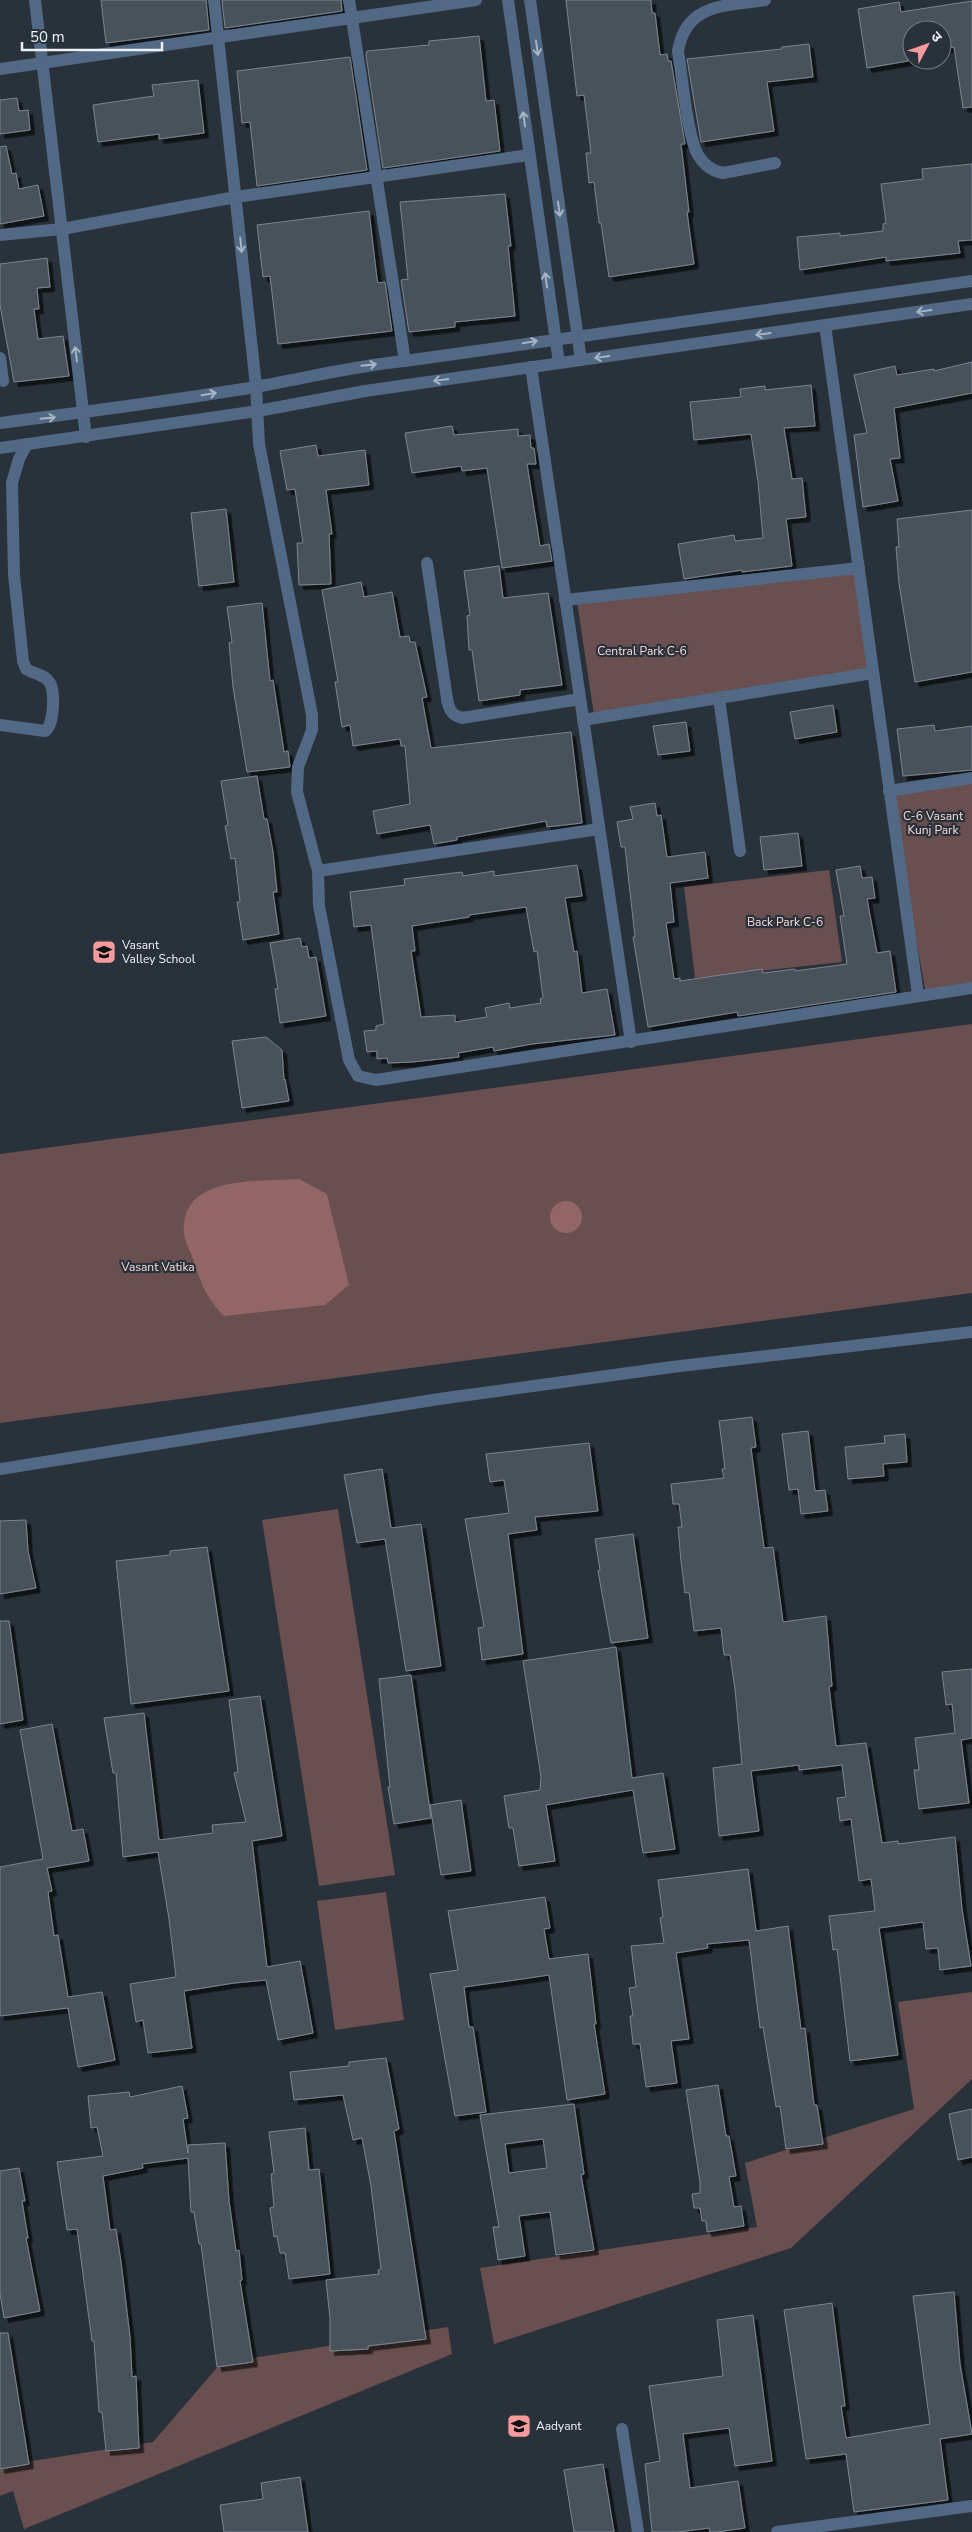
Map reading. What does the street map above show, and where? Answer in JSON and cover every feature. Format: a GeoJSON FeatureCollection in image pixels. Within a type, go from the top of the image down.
{"type":"FeatureCollection","features":[{"type":"Feature","properties":{"kind":"street"},"geometry":{"type":"LineString","coordinates":[[35,0],[86,437]]}},
{"type":"Feature","properties":{"kind":"street"},"geometry":{"type":"LineString","coordinates":[[214,0],[256,386],[259,444],[312,715],[312,730],[298,767],[297,792],[318,871],[319,906],[349,1060],[358,1076],[376,1080],[972,988]]}},
{"type":"Feature","properties":{"kind":"street"},"geometry":{"type":"LineString","coordinates":[[350,0],[351,18],[405,361]]}},
{"type":"Feature","properties":{"kind":"street"},"geometry":{"type":"LineString","coordinates":[[0,69],[476,0]]}},
{"type":"Feature","properties":{"kind":"street"},"geometry":{"type":"LineString","coordinates":[[508,0],[554,339],[559,363]]}},
{"type":"Feature","properties":{"kind":"street"},"geometry":{"type":"LineString","coordinates":[[530,0],[581,360]]}},
{"type":"Feature","properties":{"kind":"street"},"geometry":{"type":"LineString","coordinates":[[765,0],[726,3],[700,12],[687,25],[681,36],[678,51],[693,143],[698,155],[707,167],[714,172],[722,173],[775,163]]}},
{"type":"Feature","properties":{"kind":"street"},"geometry":{"type":"LineString","coordinates":[[0,235],[62,229],[236,197],[529,155]]}},
{"type":"Feature","properties":{"kind":"street"},"geometry":{"type":"LineString","coordinates":[[0,424],[84,414],[256,386],[363,365],[405,361],[972,281]]}},
{"type":"Feature","properties":{"kind":"street"},"geometry":{"type":"LineString","coordinates":[[0,448],[258,411],[365,391],[972,304]]}},
{"type":"Feature","properties":{"kind":"street"},"geometry":{"type":"LineString","coordinates":[[825,325],[918,995]]}},
{"type":"Feature","properties":{"kind":"street"},"geometry":{"type":"LineString","coordinates":[[0,358],[3,381]]}},
{"type":"Feature","properties":{"kind":"street"},"geometry":{"type":"LineString","coordinates":[[531,367],[631,1042]]}},
{"type":"Feature","properties":{"kind":"street"},"geometry":{"type":"LineString","coordinates":[[0,725],[45,731],[52,722],[52,690],[50,683],[44,676],[26,669],[23,661],[14,575],[12,484],[19,459],[27,444]]}},
{"type":"Feature","properties":{"kind":"street"},"geometry":{"type":"LineString","coordinates":[[427,563],[447,699],[449,708],[454,716],[462,718],[580,700]]}},
{"type":"Feature","properties":{"kind":"street"},"geometry":{"type":"LineString","coordinates":[[565,600],[858,568]]}},
{"type":"Feature","properties":{"kind":"street"},"geometry":{"type":"LineString","coordinates":[[583,720],[873,673]]}},
{"type":"Feature","properties":{"kind":"street"},"geometry":{"type":"LineString","coordinates":[[719,698],[740,851]]}},
{"type":"Feature","properties":{"kind":"street"},"geometry":{"type":"LineString","coordinates":[[889,791],[972,778]]}},
{"type":"Feature","properties":{"kind":"street"},"geometry":{"type":"LineString","coordinates":[[318,871],[599,829]]}},
{"type":"Feature","properties":{"kind":"street"},"geometry":{"type":"LineString","coordinates":[[0,1469],[458,1396],[672,1367],[972,1332]]}},
{"type":"Feature","properties":{"kind":"street"},"geometry":{"type":"LineString","coordinates":[[622,2430],[638,2532]]}},
{"type":"Feature","properties":{"kind":"street"},"geometry":{"type":"LineString","coordinates":[[777,2532],[972,2506]]}},
{"type":"Feature","properties":{"kind":"green space","name":"Central Park C-6"},"geometry":{"type":"Polygon","coordinates":[[[859,568],[873,673],[594,715],[577,602],[859,568]]]}},
{"type":"Feature","properties":{"kind":"green space","name":"C-6 Vasant Kunj Park"},"geometry":{"type":"Polygon","coordinates":[[[972,778],[972,988],[926,994],[889,791],[972,778]]]}},
{"type":"Feature","properties":{"kind":"green space","name":"Back Park C-6"},"geometry":{"type":"Polygon","coordinates":[[[829,870],[842,962],[695,978],[684,887],[829,870]]]}},
{"type":"Feature","properties":{"kind":"green space","name":"Vasant Vatika"},"geometry":{"type":"Polygon","coordinates":[[[972,1024],[972,1293],[0,1423],[0,1154],[972,1024]]]}},
{"type":"Feature","properties":{"kind":"green space"},"geometry":{"type":"Polygon","coordinates":[[[338,1509],[395,1875],[319,1886],[262,1520],[338,1509]]]}},
{"type":"Feature","properties":{"kind":"green space"},"geometry":{"type":"Polygon","coordinates":[[[386,1892],[404,2020],[335,2030],[317,1901],[386,1892]]]}},
{"type":"Feature","properties":{"kind":"green space"},"geometry":{"type":"Polygon","coordinates":[[[972,1992],[972,2079],[791,2248],[494,2344],[480,2268],[757,2227],[745,2163],[914,2109],[898,2002],[972,1992]]]}},
{"type":"Feature","properties":{"kind":"green space"},"geometry":{"type":"Polygon","coordinates":[[[448,2327],[452,2354],[24,2529],[13,2491],[0,2496],[0,2466],[153,2442],[221,2363],[448,2327]]]}},
{"type":"Feature","properties":{"kind":"shaded area"},"geometry":{"type":"Polygon","coordinates":[[[299,1179],[327,1194],[349,1285],[325,1305],[224,1316],[204,1288],[186,1242],[184,1234],[186,1215],[194,1201],[208,1191],[225,1185],[263,1180],[299,1179]]]}},
{"type":"Feature","properties":{"kind":"shaded area"},"geometry":{"type":"Polygon","coordinates":[[[566,1201],[578,1205],[582,1217],[578,1229],[566,1233],[554,1229],[550,1217],[554,1205],[566,1201]]]}},
{"type":"Feature","properties":{"kind":"building"},"geometry":{"type":"Polygon","coordinates":[[[101,0],[206,0],[209,30],[106,43],[101,0]]]}},
{"type":"Feature","properties":{"kind":"building"},"geometry":{"type":"Polygon","coordinates":[[[222,0],[341,0],[342,11],[225,28],[222,0]]]}},
{"type":"Feature","properties":{"kind":"building"},"geometry":{"type":"Polygon","coordinates":[[[566,0],[651,0],[652,13],[655,13],[660,55],[667,54],[668,61],[671,61],[685,144],[681,144],[694,264],[609,277],[594,182],[589,183],[586,153],[591,153],[584,95],[577,96],[566,0]]]}},
{"type":"Feature","properties":{"kind":"building"},"geometry":{"type":"Polygon","coordinates":[[[972,1],[972,107],[963,108],[954,47],[952,47],[952,20],[902,20],[902,62],[867,68],[858,9],[899,2],[901,12],[972,1]]]}},
{"type":"Feature","properties":{"kind":"building"},"geometry":{"type":"Polygon","coordinates":[[[479,36],[486,101],[494,100],[500,151],[383,168],[366,55],[367,51],[429,45],[429,41],[479,36]]]}},
{"type":"Feature","properties":{"kind":"building"},"geometry":{"type":"Polygon","coordinates":[[[809,44],[813,77],[767,82],[774,131],[701,142],[687,59],[782,49],[782,47],[809,44]]]}},
{"type":"Feature","properties":{"kind":"building"},"geometry":{"type":"Polygon","coordinates":[[[350,57],[367,170],[257,186],[250,122],[242,123],[237,71],[350,57]]]}},
{"type":"Feature","properties":{"kind":"building"},"geometry":{"type":"Polygon","coordinates":[[[198,80],[204,133],[159,139],[159,134],[98,142],[93,105],[154,96],[152,85],[198,80]]]}},
{"type":"Feature","properties":{"kind":"building"},"geometry":{"type":"Polygon","coordinates":[[[17,98],[19,111],[28,110],[30,130],[0,134],[0,100],[17,98]]]}},
{"type":"Feature","properties":{"kind":"building"},"geometry":{"type":"Polygon","coordinates":[[[6,146],[12,174],[16,173],[19,189],[38,185],[44,216],[0,224],[0,147],[6,146]]]}},
{"type":"Feature","properties":{"kind":"building"},"geometry":{"type":"Polygon","coordinates":[[[972,164],[972,240],[958,241],[960,253],[886,261],[886,257],[800,270],[797,237],[840,233],[840,236],[883,231],[883,224],[886,223],[881,184],[923,179],[922,169],[972,164]]]}},
{"type":"Feature","properties":{"kind":"building"},"geometry":{"type":"Polygon","coordinates":[[[505,194],[511,246],[508,246],[515,316],[455,322],[455,327],[409,332],[401,280],[408,279],[400,202],[505,194]]]}},
{"type":"Feature","properties":{"kind":"building"},"geometry":{"type":"Polygon","coordinates":[[[369,211],[377,279],[378,283],[385,282],[392,331],[278,344],[270,276],[263,277],[257,225],[369,211]]]}},
{"type":"Feature","properties":{"kind":"building"},"geometry":{"type":"Polygon","coordinates":[[[47,258],[50,287],[37,288],[39,309],[34,309],[38,339],[63,336],[69,376],[14,382],[0,305],[0,264],[47,258]]]}},
{"type":"Feature","properties":{"kind":"building"},"geometry":{"type":"Polygon","coordinates":[[[972,362],[972,393],[894,408],[900,458],[890,459],[898,501],[863,507],[854,435],[867,433],[854,375],[895,366],[897,375],[934,369],[934,371],[972,362]]]}},
{"type":"Feature","properties":{"kind":"building"},"geometry":{"type":"Polygon","coordinates":[[[811,385],[815,426],[784,428],[792,479],[802,478],[806,517],[786,519],[792,566],[742,572],[742,570],[684,579],[678,544],[734,535],[735,541],[763,538],[751,434],[694,440],[690,402],[741,397],[740,389],[765,386],[765,390],[811,385]]]}},
{"type":"Feature","properties":{"kind":"building"},"geometry":{"type":"Polygon","coordinates":[[[452,426],[454,435],[518,429],[518,436],[530,435],[531,448],[534,448],[536,464],[527,464],[540,546],[549,544],[552,561],[502,568],[487,468],[462,471],[461,466],[412,473],[405,433],[452,426]]]}},
{"type":"Feature","properties":{"kind":"building"},"geometry":{"type":"Polygon","coordinates":[[[316,445],[318,456],[365,450],[369,485],[326,490],[332,534],[329,534],[331,584],[299,585],[297,543],[303,543],[295,489],[287,490],[280,451],[316,445]]]}},
{"type":"Feature","properties":{"kind":"building"},"geometry":{"type":"Polygon","coordinates":[[[226,509],[234,582],[199,586],[191,513],[226,509]]]}},
{"type":"Feature","properties":{"kind":"building"},"geometry":{"type":"Polygon","coordinates":[[[972,510],[972,672],[915,682],[899,584],[896,547],[899,547],[897,519],[972,510]]]}},
{"type":"Feature","properties":{"kind":"building"},"geometry":{"type":"Polygon","coordinates":[[[499,566],[503,598],[548,593],[562,685],[520,690],[520,695],[479,701],[472,650],[469,650],[467,616],[470,615],[464,571],[499,566]]]}},
{"type":"Feature","properties":{"kind":"building"},"geometry":{"type":"Polygon","coordinates":[[[361,582],[364,597],[392,592],[400,637],[409,636],[410,642],[415,642],[427,697],[422,698],[431,748],[571,732],[582,823],[547,827],[546,821],[457,837],[457,840],[434,844],[430,825],[377,834],[373,811],[410,804],[405,746],[401,746],[400,739],[353,746],[350,725],[342,727],[335,682],[338,682],[322,590],[361,582]]]}},
{"type":"Feature","properties":{"kind":"building"},"geometry":{"type":"Polygon","coordinates":[[[262,603],[270,681],[273,680],[284,752],[288,751],[290,767],[247,772],[233,687],[229,643],[232,642],[227,607],[262,603]]]}},
{"type":"Feature","properties":{"kind":"building"},"geometry":{"type":"Polygon","coordinates":[[[833,705],[837,732],[795,739],[790,712],[833,705]]]}},
{"type":"Feature","properties":{"kind":"building"},"geometry":{"type":"Polygon","coordinates":[[[686,722],[690,751],[658,755],[653,726],[686,722]]]}},
{"type":"Feature","properties":{"kind":"building"},"geometry":{"type":"Polygon","coordinates":[[[934,725],[935,731],[972,726],[972,770],[903,776],[897,729],[934,725]]]}},
{"type":"Feature","properties":{"kind":"building"},"geometry":{"type":"Polygon","coordinates":[[[257,776],[264,819],[267,819],[273,852],[277,892],[273,892],[279,934],[243,940],[237,902],[240,902],[235,858],[231,859],[225,826],[228,825],[221,781],[257,776]]]}},
{"type":"Feature","properties":{"kind":"building"},"geometry":{"type":"Polygon","coordinates":[[[655,803],[657,816],[661,815],[667,857],[705,852],[708,878],[670,883],[674,922],[666,923],[674,979],[680,978],[680,981],[762,969],[763,973],[847,964],[840,916],[844,916],[836,870],[860,866],[862,878],[872,877],[875,898],[867,899],[877,953],[890,951],[896,992],[738,1016],[737,1012],[648,1027],[633,937],[635,937],[625,847],[621,847],[617,822],[633,819],[630,807],[655,803]]]}},
{"type":"Feature","properties":{"kind":"building"},"geometry":{"type":"Polygon","coordinates":[[[798,833],[802,866],[764,870],[760,837],[798,833]]]}},
{"type":"Feature","properties":{"kind":"building"},"geometry":{"type":"Polygon","coordinates":[[[577,865],[582,896],[565,898],[574,952],[577,951],[582,993],[607,989],[615,1035],[532,1044],[494,1051],[493,1047],[458,1053],[459,1057],[412,1062],[388,1063],[387,1058],[377,1059],[377,1051],[367,1052],[364,1031],[376,1030],[376,1026],[384,1024],[371,925],[354,927],[350,892],[405,885],[404,879],[462,872],[463,876],[494,871],[494,876],[577,865]],[[526,907],[412,926],[415,951],[411,951],[421,1017],[455,1015],[455,1022],[487,1017],[485,1008],[509,1003],[510,1008],[541,1003],[540,999],[543,998],[537,951],[534,952],[526,907]]]}},
{"type":"Feature","properties":{"kind":"building"},"geometry":{"type":"Polygon","coordinates":[[[300,938],[302,947],[307,946],[309,958],[316,957],[326,1016],[280,1023],[275,989],[278,989],[270,943],[300,938]]]}},
{"type":"Feature","properties":{"kind":"building"},"geometry":{"type":"Polygon","coordinates":[[[266,1037],[282,1050],[284,1080],[289,1101],[242,1108],[232,1041],[266,1037]]]}},
{"type":"Feature","properties":{"kind":"building"},"geometry":{"type":"Polygon","coordinates":[[[752,1417],[756,1447],[751,1448],[764,1548],[773,1547],[783,1622],[826,1616],[832,1686],[829,1687],[836,1746],[866,1743],[882,1843],[898,1841],[898,1844],[955,1837],[962,1909],[971,1966],[940,1970],[938,1948],[926,1949],[923,1922],[879,1928],[898,2055],[850,2061],[837,1949],[833,1950],[829,1916],[875,1911],[871,1879],[859,1881],[851,1819],[840,1821],[837,1798],[846,1797],[842,1765],[799,1770],[799,1765],[751,1771],[759,1831],[719,1836],[713,1768],[742,1764],[735,1689],[730,1655],[724,1655],[721,1628],[694,1631],[689,1592],[685,1593],[681,1561],[678,1527],[682,1527],[679,1504],[673,1504],[671,1484],[724,1478],[722,1469],[725,1469],[719,1421],[752,1417]]]}},
{"type":"Feature","properties":{"kind":"building"},"geometry":{"type":"Polygon","coordinates":[[[808,1431],[815,1491],[825,1490],[828,1511],[801,1514],[798,1489],[789,1490],[782,1434],[808,1431]]]}},
{"type":"Feature","properties":{"kind":"building"},"geometry":{"type":"Polygon","coordinates":[[[905,1434],[907,1462],[883,1464],[884,1476],[848,1479],[845,1447],[885,1443],[884,1436],[905,1434]]]}},
{"type":"Feature","properties":{"kind":"building"},"geometry":{"type":"Polygon","coordinates":[[[589,1443],[598,1511],[535,1517],[537,1530],[508,1534],[523,1654],[482,1660],[478,1628],[484,1627],[465,1519],[509,1513],[504,1480],[490,1482],[486,1454],[589,1443]]]}},
{"type":"Feature","properties":{"kind":"building"},"geometry":{"type":"Polygon","coordinates":[[[382,1469],[391,1528],[421,1524],[441,1666],[406,1671],[385,1539],[357,1543],[344,1475],[382,1469]]]}},
{"type":"Feature","properties":{"kind":"building"},"geometry":{"type":"Polygon","coordinates":[[[26,1520],[28,1551],[36,1588],[0,1594],[0,1521],[26,1520]]]}},
{"type":"Feature","properties":{"kind":"building"},"geometry":{"type":"Polygon","coordinates":[[[633,1534],[648,1638],[611,1643],[598,1571],[600,1570],[595,1539],[633,1534]]]}},
{"type":"Feature","properties":{"kind":"building"},"geometry":{"type":"Polygon","coordinates":[[[207,1547],[229,1691],[131,1704],[116,1561],[170,1555],[170,1551],[207,1547]]]}},
{"type":"Feature","properties":{"kind":"building"},"geometry":{"type":"Polygon","coordinates":[[[0,1621],[9,1621],[23,1720],[0,1724],[0,1621]]]}},
{"type":"Feature","properties":{"kind":"building"},"geometry":{"type":"Polygon","coordinates":[[[616,1647],[632,1778],[663,1773],[675,1849],[643,1853],[633,1790],[546,1805],[555,1861],[519,1866],[513,1828],[509,1828],[504,1796],[540,1790],[541,1777],[523,1661],[616,1647]]]}},
{"type":"Feature","properties":{"kind":"building"},"geometry":{"type":"Polygon","coordinates":[[[972,1669],[972,1738],[961,1740],[969,1803],[919,1809],[914,1770],[919,1770],[915,1738],[955,1733],[952,1704],[946,1705],[942,1672],[972,1669]]]}},
{"type":"Feature","properties":{"kind":"building"},"geometry":{"type":"Polygon","coordinates":[[[411,1675],[431,1818],[394,1824],[388,1787],[390,1787],[379,1679],[411,1675]]]}},
{"type":"Feature","properties":{"kind":"building"},"geometry":{"type":"Polygon","coordinates":[[[260,1696],[282,1836],[252,1841],[267,1967],[300,1961],[313,2033],[278,2040],[266,1980],[234,1983],[184,1991],[192,2048],[148,2053],[143,2020],[136,2022],[130,1984],[176,1977],[169,1919],[158,1852],[123,1857],[116,1773],[113,1773],[104,1718],[144,1713],[159,1840],[213,1833],[212,1825],[246,1822],[234,1773],[238,1772],[229,1700],[260,1696]]]}},
{"type":"Feature","properties":{"kind":"building"},"geometry":{"type":"Polygon","coordinates":[[[52,1724],[72,1831],[83,1829],[89,1861],[47,1868],[52,1891],[48,1892],[54,1936],[58,1935],[68,1997],[102,1992],[115,2060],[78,2067],[68,2008],[0,2016],[0,1867],[43,1859],[20,1730],[52,1724]]]}},
{"type":"Feature","properties":{"kind":"building"},"geometry":{"type":"Polygon","coordinates":[[[461,1800],[471,1871],[441,1875],[430,1805],[461,1800]]]}},
{"type":"Feature","properties":{"kind":"building"},"geometry":{"type":"Polygon","coordinates":[[[748,1869],[756,1931],[788,1926],[801,2029],[805,2028],[814,2105],[817,2105],[823,2144],[786,2149],[780,2106],[776,2107],[763,2027],[760,2028],[749,1940],[707,1944],[708,1948],[676,1953],[689,2039],[671,2041],[677,2083],[646,2087],[640,2044],[633,2044],[630,2016],[633,2016],[629,1988],[636,1987],[631,1946],[664,1943],[660,1918],[663,1917],[658,1880],[748,1869]]]}},
{"type":"Feature","properties":{"kind":"building"},"geometry":{"type":"Polygon","coordinates":[[[545,1897],[550,1928],[544,1929],[549,1959],[588,1954],[596,2024],[594,2024],[605,2094],[567,2100],[549,1975],[464,1987],[469,2027],[473,2027],[486,2112],[455,2116],[430,1974],[458,1970],[448,1911],[545,1897]]]}},
{"type":"Feature","properties":{"kind":"building"},"geometry":{"type":"Polygon","coordinates":[[[386,2058],[399,2129],[394,2131],[426,2339],[368,2346],[368,2349],[330,2351],[330,2318],[326,2280],[379,2274],[378,2270],[381,2269],[371,2186],[362,2138],[353,2140],[343,2095],[294,2100],[290,2072],[349,2066],[349,2062],[386,2058]]]}},
{"type":"Feature","properties":{"kind":"building"},"geometry":{"type":"Polygon","coordinates":[[[718,2085],[726,2136],[729,2136],[736,2176],[729,2177],[734,2207],[741,2206],[744,2226],[707,2232],[706,2221],[702,2221],[700,2208],[694,2208],[692,2194],[700,2193],[700,2182],[686,2090],[718,2085]]]}},
{"type":"Feature","properties":{"kind":"building"},"geometry":{"type":"Polygon","coordinates":[[[182,2086],[188,2118],[183,2119],[188,2153],[188,2145],[225,2143],[229,2201],[236,2251],[239,2250],[242,2280],[240,2281],[253,2362],[217,2367],[201,2244],[199,2244],[194,2212],[191,2212],[188,2158],[142,2164],[143,2168],[103,2176],[110,2230],[116,2229],[121,2262],[130,2337],[132,2377],[136,2376],[139,2448],[106,2451],[102,2412],[99,2412],[94,2341],[92,2341],[77,2229],[67,2230],[57,2162],[103,2156],[97,2127],[91,2128],[88,2096],[129,2092],[130,2097],[182,2086]]]}},
{"type":"Feature","properties":{"kind":"building"},"geometry":{"type":"Polygon","coordinates":[[[574,2104],[584,2174],[581,2175],[594,2250],[556,2255],[550,2212],[519,2216],[525,2256],[498,2260],[493,2227],[499,2227],[480,2115],[574,2104]],[[543,2139],[505,2144],[509,2173],[547,2168],[543,2139]]]}},
{"type":"Feature","properties":{"kind":"building"},"geometry":{"type":"Polygon","coordinates":[[[972,2109],[972,2157],[958,2160],[949,2114],[972,2109]]]}},
{"type":"Feature","properties":{"kind":"building"},"geometry":{"type":"Polygon","coordinates":[[[305,2128],[309,2170],[319,2169],[330,2274],[289,2279],[285,2253],[280,2253],[277,2236],[274,2237],[270,2208],[274,2207],[271,2174],[274,2173],[269,2132],[305,2128]]]}},
{"type":"Feature","properties":{"kind":"building"},"geometry":{"type":"Polygon","coordinates":[[[19,2168],[25,2201],[22,2201],[28,2238],[26,2238],[40,2311],[4,2318],[0,2293],[0,2171],[19,2168]]]}},
{"type":"Feature","properties":{"kind":"building"},"geometry":{"type":"Polygon","coordinates":[[[954,2292],[960,2364],[972,2434],[940,2439],[948,2500],[854,2512],[846,2454],[806,2459],[784,2310],[832,2303],[845,2406],[841,2406],[846,2438],[930,2424],[913,2296],[954,2292]]]}},
{"type":"Feature","properties":{"kind":"building"},"geometry":{"type":"Polygon","coordinates":[[[753,2315],[772,2461],[735,2466],[729,2428],[683,2434],[690,2488],[738,2481],[745,2528],[717,2532],[710,2532],[709,2528],[678,2532],[652,2532],[645,2464],[660,2461],[649,2386],[723,2376],[717,2320],[753,2315]]]}},
{"type":"Feature","properties":{"kind":"building"},"geometry":{"type":"Polygon","coordinates":[[[0,2333],[8,2333],[29,2464],[0,2469],[0,2333]]]}},
{"type":"Feature","properties":{"kind":"building"},"geometry":{"type":"Polygon","coordinates":[[[603,2464],[614,2532],[574,2532],[564,2470],[603,2464]]]}},
{"type":"Feature","properties":{"kind":"building"},"geometry":{"type":"Polygon","coordinates":[[[300,2477],[308,2532],[224,2532],[220,2505],[263,2499],[261,2483],[300,2477]]]}},
{"type":"Feature","properties":{"kind":"place","name":"Vasant Valley School"},"geometry":{"type":"Point","coordinates":[104,952]}},
{"type":"Feature","properties":{"kind":"place","name":"Aadyant"},"geometry":{"type":"Point","coordinates":[519,2426]}}]}
